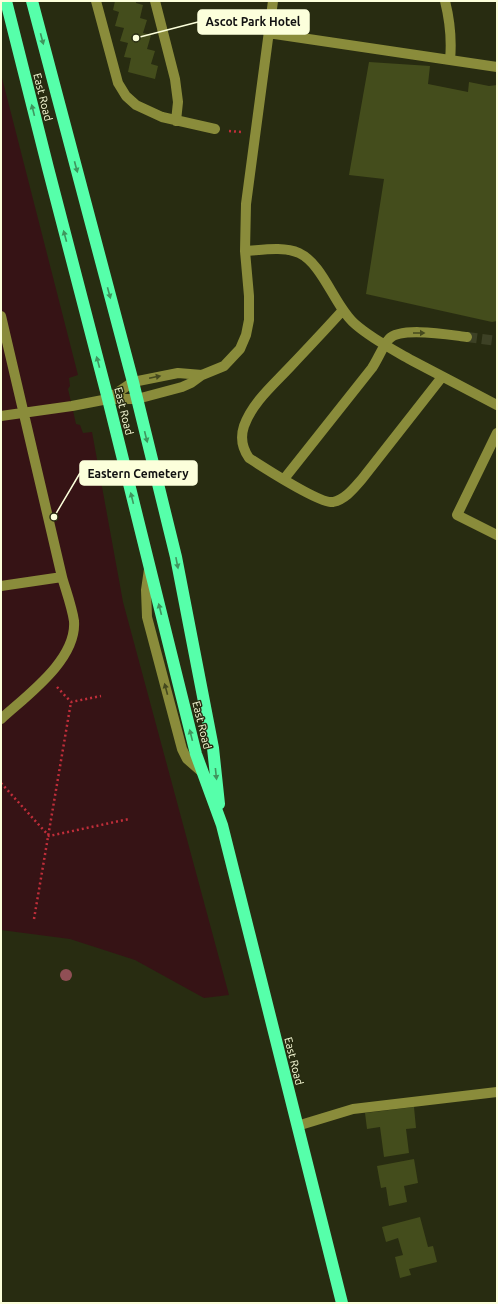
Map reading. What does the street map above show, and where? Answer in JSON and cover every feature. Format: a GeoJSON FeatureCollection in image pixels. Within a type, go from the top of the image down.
{"type":"FeatureCollection","features":[{"type":"Feature","properties":{"kind":"highway","name":"East Road"},"geometry":{"type":"LineString","coordinates":[[6,1],[108,399],[196,754],[222,825],[342,1303]]}},
{"type":"Feature","properties":{"kind":"highway","name":"East Road"},"geometry":{"type":"LineString","coordinates":[[32,1],[133,382],[176,557],[213,748],[222,825]]}},
{"type":"Feature","properties":{"kind":"lane"},"geometry":{"type":"LineString","coordinates":[[96,1],[118,82],[126,96],[143,109],[162,117],[215,129]]}},
{"type":"Feature","properties":{"kind":"lane"},"geometry":{"type":"LineString","coordinates":[[155,1],[175,79],[178,102],[176,121]]}},
{"type":"Feature","properties":{"kind":"lane"},"geometry":{"type":"LineString","coordinates":[[1,416],[72,406],[108,399],[137,399],[182,387],[191,383],[202,375],[224,366],[240,349],[246,335],[249,320],[249,296],[245,251],[246,204],[254,134],[273,1]]}},
{"type":"Feature","properties":{"kind":"lane"},"geometry":{"type":"LineString","coordinates":[[445,1],[451,28],[452,41],[450,60]]}},
{"type":"Feature","properties":{"kind":"lane"},"geometry":{"type":"LineString","coordinates":[[268,33],[497,67]]}},
{"type":"Feature","properties":{"kind":"lane"},"geometry":{"type":"LineString","coordinates":[[245,251],[283,249],[300,253],[315,267],[353,323],[385,345],[497,405]]}},
{"type":"Feature","properties":{"kind":"lane"},"geometry":{"type":"LineString","coordinates":[[343,310],[260,398],[244,426],[242,439],[244,450],[249,458],[321,500],[332,502],[342,499],[352,491],[362,479],[442,376]]}},
{"type":"Feature","properties":{"kind":"lane"},"geometry":{"type":"LineString","coordinates":[[1,316],[62,577],[74,621],[74,631],[70,646],[59,664],[1,719]]}},
{"type":"Feature","properties":{"kind":"lane"},"geometry":{"type":"LineString","coordinates":[[284,479],[378,360],[388,339],[392,336],[411,333],[435,333],[467,337]]}},
{"type":"Feature","properties":{"kind":"lane"},"geometry":{"type":"LineString","coordinates":[[108,399],[133,382],[178,372],[202,375]]}},
{"type":"Feature","properties":{"kind":"lane"},"geometry":{"type":"LineString","coordinates":[[497,433],[457,515],[497,535]]}},
{"type":"Feature","properties":{"kind":"lane"},"geometry":{"type":"LineString","coordinates":[[1,586],[62,577]]}},
{"type":"Feature","properties":{"kind":"lane"},"geometry":{"type":"LineString","coordinates":[[297,1126],[353,1109],[497,1092]]}},
{"type":"Feature","properties":{"kind":"path"},"geometry":{"type":"LineString","coordinates":[[215,129],[254,134]]}},
{"type":"Feature","properties":{"kind":"path"},"geometry":{"type":"LineString","coordinates":[[47,677],[71,702]]}},
{"type":"Feature","properties":{"kind":"path"},"geometry":{"type":"LineString","coordinates":[[71,702],[101,696]]}},
{"type":"Feature","properties":{"kind":"path"},"geometry":{"type":"LineString","coordinates":[[34,919],[71,702]]}},
{"type":"Feature","properties":{"kind":"path"},"geometry":{"type":"LineString","coordinates":[[1,783],[49,836]]}},
{"type":"Feature","properties":{"kind":"path"},"geometry":{"type":"LineString","coordinates":[[49,836],[129,820]]}},
{"type":"Feature","properties":{"kind":"shaded area"},"geometry":{"type":"Polygon","coordinates":[[[1,74],[78,375],[69,378],[70,386],[68,389],[76,424],[80,425],[83,433],[92,432],[123,602],[229,995],[204,998],[135,960],[70,939],[1,930],[1,74]]]}},
{"type":"Feature","properties":{"kind":"building"},"geometry":{"type":"Polygon","coordinates":[[[115,1],[136,1],[136,3],[143,5],[140,18],[147,20],[143,33],[151,35],[147,49],[155,51],[151,64],[158,66],[155,79],[128,72],[131,58],[124,57],[128,43],[120,41],[124,28],[115,26],[119,12],[113,10],[115,1]]]}},
{"type":"Feature","properties":{"kind":"building"},"geometry":{"type":"Polygon","coordinates":[[[369,62],[430,66],[428,84],[468,92],[469,82],[489,86],[497,85],[497,321],[492,322],[366,294],[384,179],[349,175],[369,62]]]}},
{"type":"Feature","properties":{"kind":"building"},"geometry":{"type":"Polygon","coordinates":[[[414,1107],[416,1128],[406,1129],[409,1153],[384,1157],[380,1127],[367,1129],[365,1113],[414,1107]]]}},
{"type":"Feature","properties":{"kind":"building"},"geometry":{"type":"Polygon","coordinates":[[[414,1159],[418,1183],[404,1186],[407,1202],[389,1206],[386,1187],[381,1188],[377,1166],[414,1159]]]}},
{"type":"Feature","properties":{"kind":"building"},"geometry":{"type":"Polygon","coordinates":[[[420,1217],[428,1247],[433,1246],[437,1262],[409,1269],[411,1275],[400,1278],[395,1257],[403,1255],[398,1238],[386,1242],[382,1227],[420,1217]]]}},
{"type":"Feature","properties":{"kind":"tunnel"},"geometry":{"type":"LineString","coordinates":[[467,337],[497,341]]}},
{"type":"Feature","properties":{"kind":"place","name":"Ascot Park Hotel"},"geometry":{"type":"Point","coordinates":[136,38]}},
{"type":"Feature","properties":{"kind":"place","name":"Eastern Cemetery"},"geometry":{"type":"Point","coordinates":[54,517]}}]}
